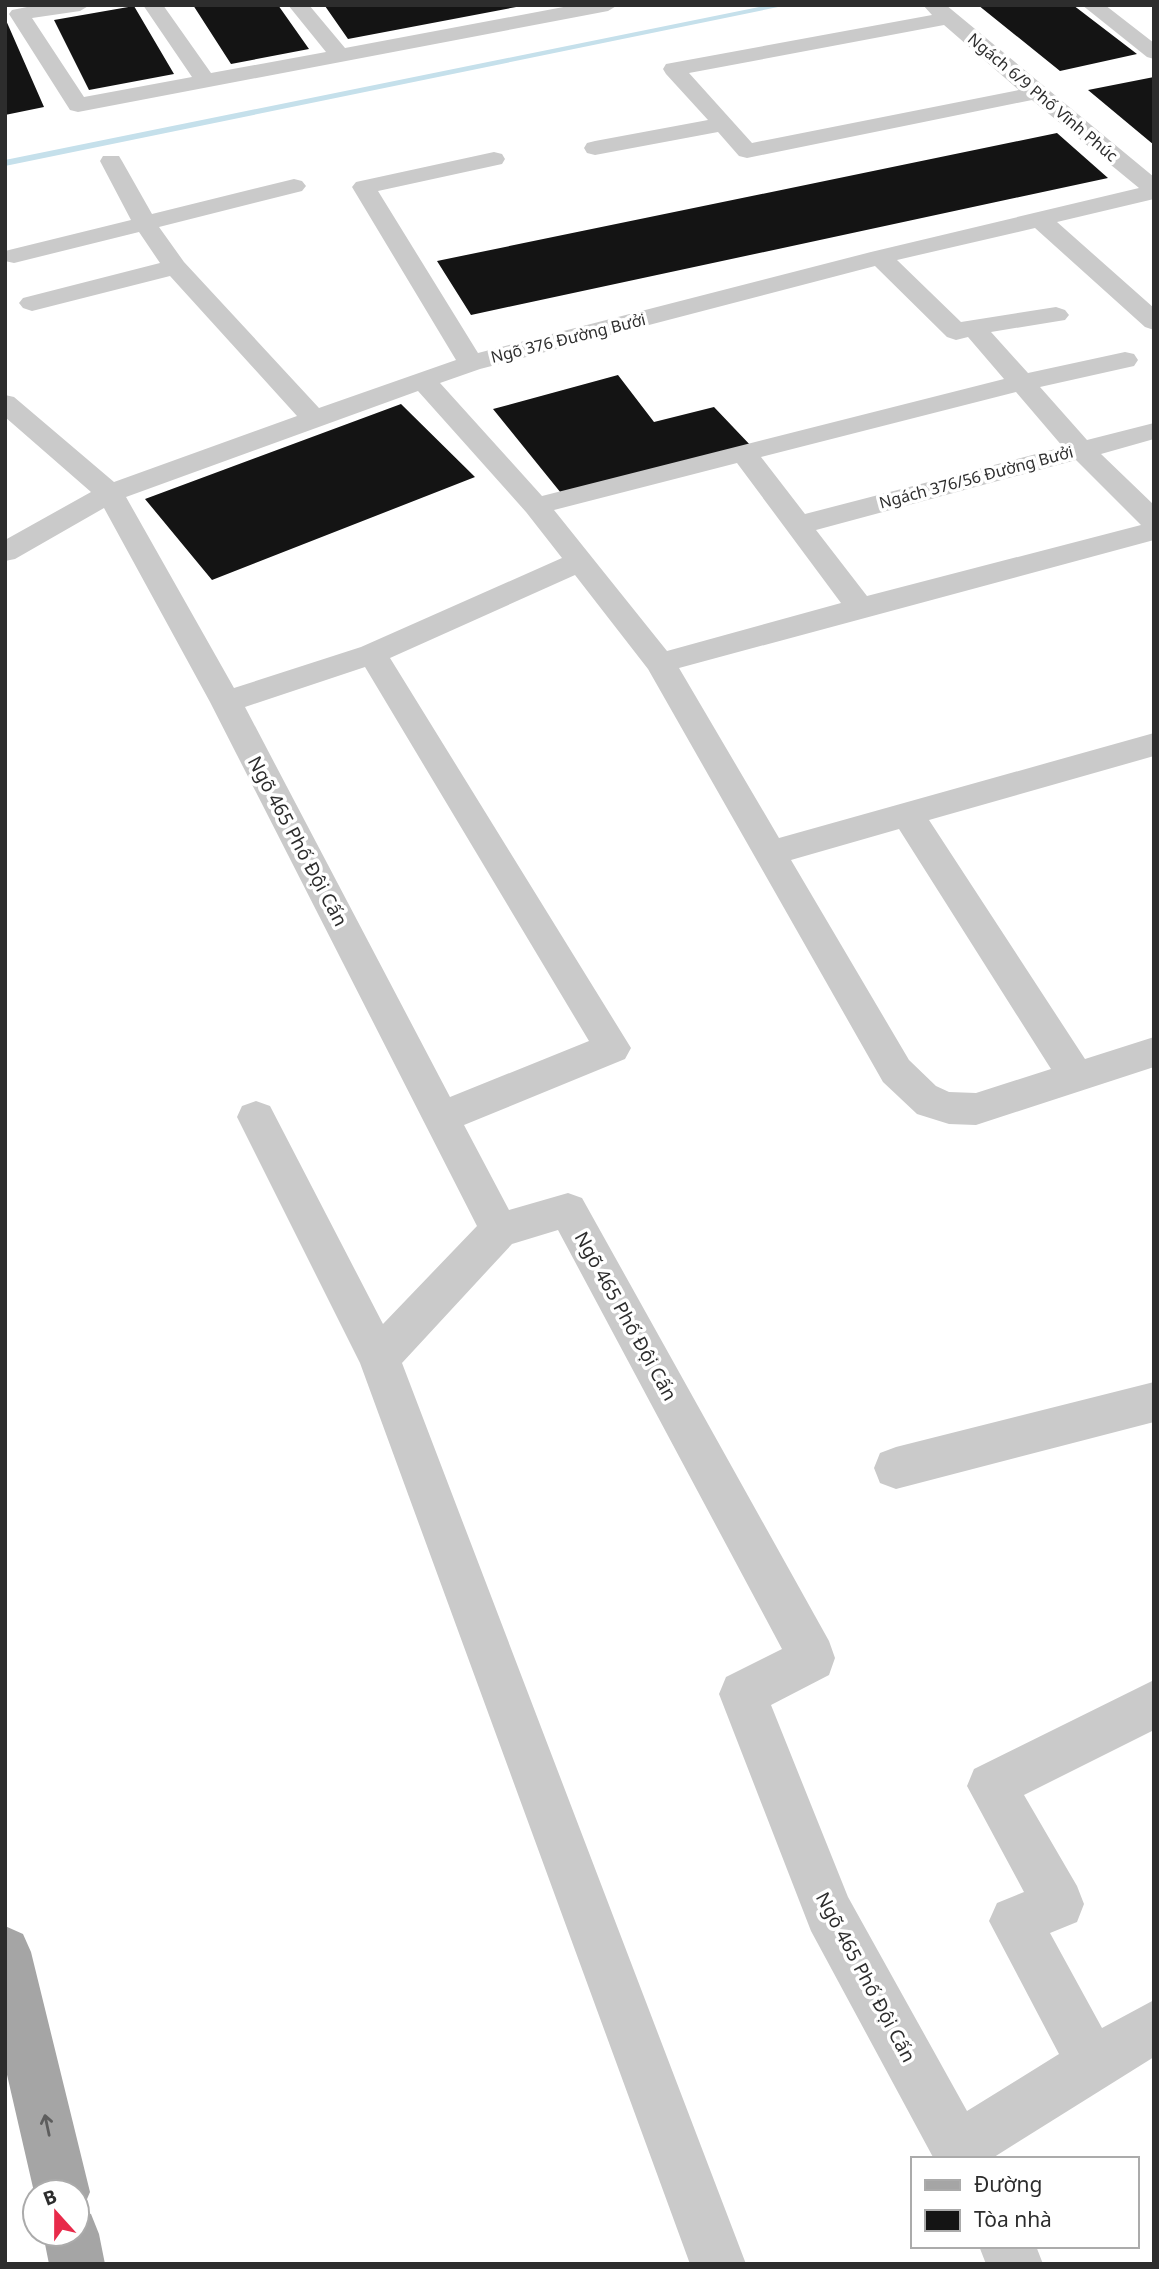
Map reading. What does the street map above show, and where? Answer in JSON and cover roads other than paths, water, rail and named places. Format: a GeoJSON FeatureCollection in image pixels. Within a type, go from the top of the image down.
{"type":"FeatureCollection","features":[{"type":"Feature","properties":{"kind":"main road"},"geometry":{"type":"LineString","coordinates":[[5,1952],[59,2178]]}},
{"type":"Feature","properties":{"kind":"street"},"geometry":{"type":"LineString","coordinates":[[80,5],[19,14],[78,105],[608,5]]}},
{"type":"Feature","properties":{"kind":"street"},"geometry":{"type":"LineString","coordinates":[[153,5],[206,81]]}},
{"type":"Feature","properties":{"kind":"street"},"geometry":{"type":"LineString","coordinates":[[298,5],[340,56]]}},
{"type":"Feature","properties":{"kind":"street"},"geometry":{"type":"LineString","coordinates":[[1092,5],[1154,53]]}},
{"type":"Feature","properties":{"kind":"street"},"geometry":{"type":"LineString","coordinates":[[941,12],[674,69],[747,151],[1036,93]]}},
{"type":"Feature","properties":{"kind":"street","name":"Ngách 6/9 Phố Vĩnh Phúc"},"geometry":{"type":"LineString","coordinates":[[941,12],[1154,190]]}},
{"type":"Feature","properties":{"kind":"street"},"geometry":{"type":"LineString","coordinates":[[595,148],[723,124]]}},
{"type":"Feature","properties":{"kind":"street"},"geometry":{"type":"LineString","coordinates":[[471,363],[364,187],[494,159]]}},
{"type":"Feature","properties":{"kind":"street"},"geometry":{"type":"LineString","coordinates":[[111,162],[145,224],[175,267],[314,419]]}},
{"type":"Feature","properties":{"kind":"street"},"geometry":{"type":"LineString","coordinates":[[14,256],[294,186]]}},
{"type":"Feature","properties":{"kind":"street","name":"Ngõ 376 Đường Bưởi"},"geometry":{"type":"LineString","coordinates":[[5,552],[110,493],[471,363],[880,257],[1154,190]]}},
{"type":"Feature","properties":{"kind":"street"},"geometry":{"type":"LineString","coordinates":[[1038,218],[1154,322]]}},
{"type":"Feature","properties":{"kind":"street"},"geometry":{"type":"LineString","coordinates":[[880,257],[956,332],[1056,315]]}},
{"type":"Feature","properties":{"kind":"street"},"geometry":{"type":"LineString","coordinates":[[32,303],[175,267]]}},
{"type":"Feature","properties":{"kind":"street"},"geometry":{"type":"LineString","coordinates":[[973,327],[1080,449],[1154,523]]}},
{"type":"Feature","properties":{"kind":"street"},"geometry":{"type":"LineString","coordinates":[[536,506],[743,452],[1125,359]]}},
{"type":"Feature","properties":{"kind":"street"},"geometry":{"type":"LineString","coordinates":[[424,382],[536,506],[660,663],[896,1071],[921,1097],[946,1110],[976,1109],[1154,1052]]}},
{"type":"Feature","properties":{"kind":"street"},"geometry":{"type":"LineString","coordinates":[[5,403],[110,493]]}},
{"type":"Feature","properties":{"kind":"street","name":"Ngách 376/56 Đường Bưởi"},"geometry":{"type":"LineString","coordinates":[[799,525],[1154,431]]}},
{"type":"Feature","properties":{"kind":"street"},"geometry":{"type":"LineString","coordinates":[[743,452],[860,608]]}},
{"type":"Feature","properties":{"kind":"street","name":"Ngõ 465 Phố Đội Cấn"},"geometry":{"type":"LineString","coordinates":[[110,493],[226,702],[499,1230],[568,1210],[812,1658],[743,1694],[829,1913],[961,2153]]}},
{"type":"Feature","properties":{"kind":"street"},"geometry":{"type":"LineString","coordinates":[[660,663],[1154,531]]}},
{"type":"Feature","properties":{"kind":"street"},"geometry":{"type":"LineString","coordinates":[[226,702],[372,654],[578,562]]}},
{"type":"Feature","properties":{"kind":"street"},"geometry":{"type":"LineString","coordinates":[[372,654],[612,1048],[442,1116]]}},
{"type":"Feature","properties":{"kind":"street"},"geometry":{"type":"LineString","coordinates":[[771,853],[1154,744]]}},
{"type":"Feature","properties":{"kind":"street"},"geometry":{"type":"LineString","coordinates":[[906,814],[1076,1077]]}},
{"type":"Feature","properties":{"kind":"street"},"geometry":{"type":"LineString","coordinates":[[256,1116],[379,1357],[718,2264]]}},
{"type":"Feature","properties":{"kind":"street"},"geometry":{"type":"LineString","coordinates":[[379,1357],[499,1230]]}},
{"type":"Feature","properties":{"kind":"street"},"geometry":{"type":"LineString","coordinates":[[896,1468],[1154,1402]]}},
{"type":"Feature","properties":{"kind":"street"},"geometry":{"type":"LineString","coordinates":[[1093,2064],[1015,1922],[1059,1904],[991,1786],[1154,1704]]}},
{"type":"Feature","properties":{"kind":"street"},"geometry":{"type":"LineString","coordinates":[[961,2153],[1154,2026]]}},
{"type":"Feature","properties":{"kind":"street"},"geometry":{"type":"LineString","coordinates":[[1008,2248],[1016,2264]]}},
{"type":"Feature","properties":{"kind":"waterway"},"geometry":{"type":"LineString","coordinates":[[5,163],[784,5]]}}]}
